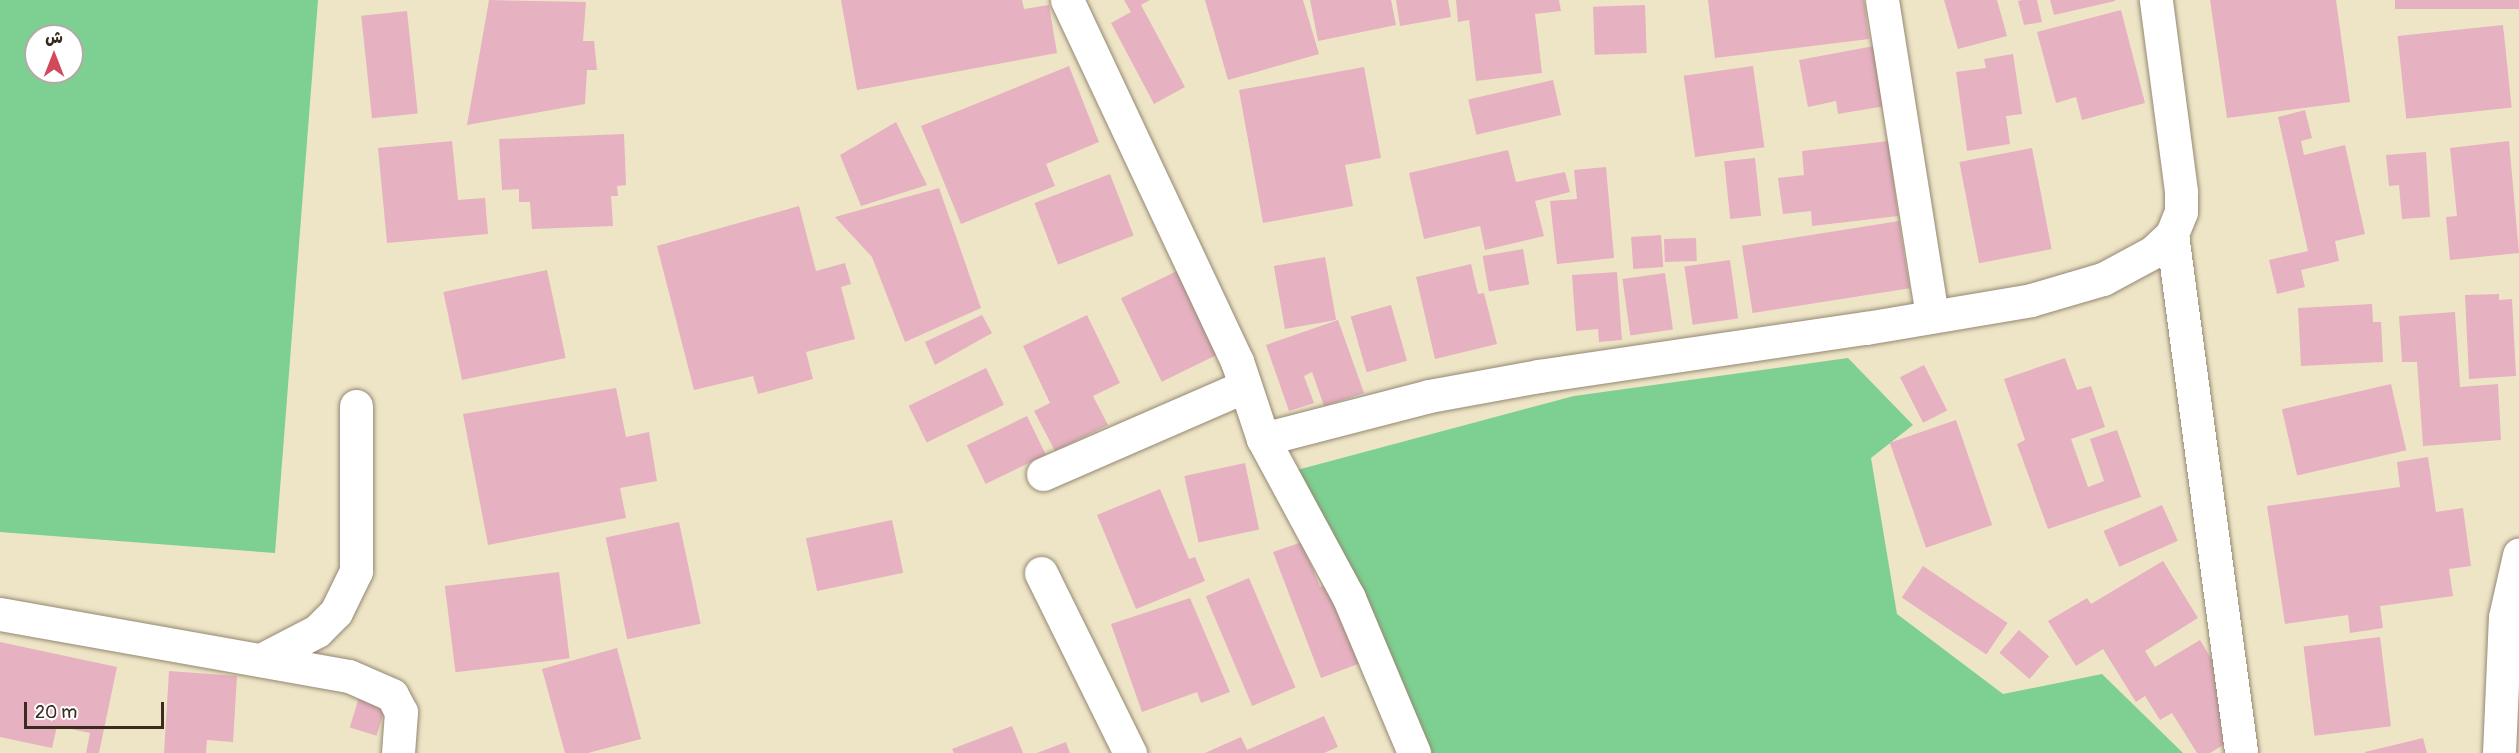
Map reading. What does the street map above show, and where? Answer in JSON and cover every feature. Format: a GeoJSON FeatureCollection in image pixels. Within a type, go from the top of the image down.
{"type":"FeatureCollection","features":[{"type":"Feature","properties":{"kind":"street"},"geometry":{"type":"LineString","coordinates":[[1067,0],[1237,361],[1263,439],[1349,598],[1414,753]]}},
{"type":"Feature","properties":{"kind":"street"},"geometry":{"type":"LineString","coordinates":[[1882,0],[1932,316]]}},
{"type":"Feature","properties":{"kind":"street"},"geometry":{"type":"LineString","coordinates":[[1263,439],[1429,396],[1528,378],[2031,300],[2103,279],[2153,252],[2172,234],[2181,213],[2181,191],[2156,0]]}},
{"type":"Feature","properties":{"kind":"street"},"geometry":{"type":"LineString","coordinates":[[2172,234],[2241,751]]}},
{"type":"Feature","properties":{"kind":"street"},"geometry":{"type":"LineString","coordinates":[[1043,474],[1245,386]]}},
{"type":"Feature","properties":{"kind":"street"},"geometry":{"type":"LineString","coordinates":[[261,660],[317,630],[336,612],[356,571],[359,486],[356,406]]}},
{"type":"Feature","properties":{"kind":"street"},"geometry":{"type":"LineString","coordinates":[[2499,753],[2505,617],[2519,555]]}},
{"type":"Feature","properties":{"kind":"street"},"geometry":{"type":"LineString","coordinates":[[1041,573],[1130,753]]}},
{"type":"Feature","properties":{"kind":"street"},"geometry":{"type":"LineString","coordinates":[[0,614],[349,676],[392,695],[401,712],[398,753]]}},
{"type":"Feature","properties":{"kind":"green space"},"geometry":{"type":"Polygon","coordinates":[[[0,0],[318,0],[275,553],[0,532],[0,0]]]}},
{"type":"Feature","properties":{"kind":"green space"},"geometry":{"type":"Polygon","coordinates":[[[1848,358],[1913,425],[1871,458],[1897,614],[2003,694],[2102,674],[2183,753],[1429,753],[1297,470],[1574,396],[1848,358]]]}},
{"type":"Feature","properties":{"kind":"building"},"geometry":{"type":"Polygon","coordinates":[[[489,0],[586,2],[583,41],[594,41],[597,70],[587,70],[585,104],[467,125],[489,0]]]}},
{"type":"Feature","properties":{"kind":"building"},"geometry":{"type":"Polygon","coordinates":[[[841,0],[1022,0],[1024,9],[1049,5],[1057,53],[857,90],[841,0]]]}},
{"type":"Feature","properties":{"kind":"building"},"geometry":{"type":"Polygon","coordinates":[[[1124,0],[1150,0],[1141,5],[1185,87],[1154,104],[1111,23],[1131,12],[1124,0]]]}},
{"type":"Feature","properties":{"kind":"building"},"geometry":{"type":"Polygon","coordinates":[[[1205,0],[1303,0],[1319,54],[1228,80],[1205,0]]]}},
{"type":"Feature","properties":{"kind":"building"},"geometry":{"type":"Polygon","coordinates":[[[1310,0],[1391,0],[1396,25],[1318,41],[1310,0]]]}},
{"type":"Feature","properties":{"kind":"building"},"geometry":{"type":"Polygon","coordinates":[[[1396,0],[1448,0],[1451,17],[1400,26],[1396,0]]]}},
{"type":"Feature","properties":{"kind":"building"},"geometry":{"type":"Polygon","coordinates":[[[1456,0],[1559,0],[1561,11],[1535,14],[1542,73],[1476,81],[1469,20],[1458,22],[1456,0]]]}},
{"type":"Feature","properties":{"kind":"building"},"geometry":{"type":"Polygon","coordinates":[[[1708,0],[1864,0],[1869,39],[1715,58],[1708,0]]]}},
{"type":"Feature","properties":{"kind":"building"},"geometry":{"type":"Polygon","coordinates":[[[1944,0],[1997,0],[2007,36],[1958,49],[1944,0]]]}},
{"type":"Feature","properties":{"kind":"building"},"geometry":{"type":"Polygon","coordinates":[[[2037,0],[2042,22],[2024,25],[2018,1],[2037,0]]]}},
{"type":"Feature","properties":{"kind":"building"},"geometry":{"type":"Polygon","coordinates":[[[2050,0],[2115,0],[2115,1],[2054,15],[2050,0]]]}},
{"type":"Feature","properties":{"kind":"building"},"geometry":{"type":"Polygon","coordinates":[[[2210,0],[2336,0],[2350,102],[2227,118],[2210,0]]]}},
{"type":"Feature","properties":{"kind":"building"},"geometry":{"type":"Polygon","coordinates":[[[2395,0],[2519,0],[2519,9],[2395,9],[2395,0]]]}},
{"type":"Feature","properties":{"kind":"building"},"geometry":{"type":"Polygon","coordinates":[[[1645,5],[1647,53],[1595,55],[1593,7],[1645,5]]]}},
{"type":"Feature","properties":{"kind":"building"},"geometry":{"type":"Polygon","coordinates":[[[2121,10],[2145,103],[2082,120],[2076,97],[2056,103],[2037,32],[2121,10]]]}},
{"type":"Feature","properties":{"kind":"building"},"geometry":{"type":"Polygon","coordinates":[[[407,11],[418,113],[372,118],[361,16],[407,11]]]}},
{"type":"Feature","properties":{"kind":"building"},"geometry":{"type":"Polygon","coordinates":[[[2503,25],[2512,108],[2406,119],[2398,36],[2503,25]]]}},
{"type":"Feature","properties":{"kind":"building"},"geometry":{"type":"Polygon","coordinates":[[[1874,46],[1885,106],[1838,114],[1836,101],[1808,107],[1799,60],[1874,46]]]}},
{"type":"Feature","properties":{"kind":"building"},"geometry":{"type":"Polygon","coordinates":[[[2013,54],[2022,114],[2006,116],[2010,144],[1967,151],[1956,72],[1986,68],[1984,59],[2013,54]]]}},
{"type":"Feature","properties":{"kind":"building"},"geometry":{"type":"Polygon","coordinates":[[[1069,66],[1099,142],[1046,164],[1055,186],[961,224],[921,126],[1069,66]]]}},
{"type":"Feature","properties":{"kind":"building"},"geometry":{"type":"Polygon","coordinates":[[[1753,66],[1764,147],[1695,157],[1684,76],[1753,66]]]}},
{"type":"Feature","properties":{"kind":"building"},"geometry":{"type":"Polygon","coordinates":[[[1364,67],[1381,158],[1345,165],[1353,206],[1263,223],[1239,90],[1364,67]]]}},
{"type":"Feature","properties":{"kind":"building"},"geometry":{"type":"Polygon","coordinates":[[[1553,80],[1561,115],[1476,135],[1468,100],[1553,80]]]}},
{"type":"Feature","properties":{"kind":"building"},"geometry":{"type":"Polygon","coordinates":[[[2305,110],[2312,138],[2301,141],[2304,155],[2345,145],[2365,234],[2335,241],[2339,261],[2301,270],[2305,287],[2277,294],[2269,260],[2308,251],[2278,117],[2305,110]]]}},
{"type":"Feature","properties":{"kind":"building"},"geometry":{"type":"Polygon","coordinates":[[[896,122],[927,185],[861,206],[840,155],[896,122]]]}},
{"type":"Feature","properties":{"kind":"building"},"geometry":{"type":"Polygon","coordinates":[[[624,134],[626,185],[617,186],[618,196],[611,196],[613,226],[532,229],[530,202],[519,202],[519,189],[502,190],[499,139],[624,134]]]}},
{"type":"Feature","properties":{"kind":"building"},"geometry":{"type":"Polygon","coordinates":[[[452,141],[458,200],[485,198],[488,234],[387,243],[378,148],[452,141]]]}},
{"type":"Feature","properties":{"kind":"building"},"geometry":{"type":"Polygon","coordinates":[[[1889,141],[1898,216],[1812,226],[1811,211],[1783,214],[1778,178],[1804,175],[1802,151],[1889,141]]]}},
{"type":"Feature","properties":{"kind":"building"},"geometry":{"type":"Polygon","coordinates":[[[2509,141],[2519,253],[2450,260],[2446,217],[2457,216],[2450,148],[2509,141]]]}},
{"type":"Feature","properties":{"kind":"building"},"geometry":{"type":"Polygon","coordinates":[[[2032,148],[2052,249],[1979,263],[1959,162],[2032,148]]]}},
{"type":"Feature","properties":{"kind":"building"},"geometry":{"type":"Polygon","coordinates":[[[1508,150],[1516,182],[1565,172],[1570,192],[1535,201],[1544,236],[1485,250],[1480,226],[1424,239],[1409,173],[1508,150]]]}},
{"type":"Feature","properties":{"kind":"building"},"geometry":{"type":"Polygon","coordinates":[[[2426,152],[2430,217],[2402,219],[2399,185],[2389,186],[2386,155],[2426,152]]]}},
{"type":"Feature","properties":{"kind":"building"},"geometry":{"type":"Polygon","coordinates":[[[1755,158],[1761,216],[1730,219],[1724,161],[1755,158]]]}},
{"type":"Feature","properties":{"kind":"building"},"geometry":{"type":"Polygon","coordinates":[[[1606,167],[1614,258],[1557,264],[1550,201],[1577,199],[1574,170],[1606,167]]]}},
{"type":"Feature","properties":{"kind":"building"},"geometry":{"type":"Polygon","coordinates":[[[1110,174],[1134,236],[1058,265],[1034,203],[1110,174]]]}},
{"type":"Feature","properties":{"kind":"building"},"geometry":{"type":"Polygon","coordinates":[[[939,188],[981,308],[905,342],[872,257],[835,217],[939,188]]]}},
{"type":"Feature","properties":{"kind":"building"},"geometry":{"type":"Polygon","coordinates":[[[799,206],[816,271],[845,263],[851,284],[841,287],[855,339],[806,352],[813,379],[758,394],[753,376],[694,390],[657,246],[799,206]]]}},
{"type":"Feature","properties":{"kind":"building"},"geometry":{"type":"Polygon","coordinates":[[[1899,221],[1910,288],[1753,313],[1742,246],[1899,221]]]}},
{"type":"Feature","properties":{"kind":"building"},"geometry":{"type":"Polygon","coordinates":[[[1661,235],[1663,267],[1633,269],[1631,237],[1661,235]]]}},
{"type":"Feature","properties":{"kind":"building"},"geometry":{"type":"Polygon","coordinates":[[[1696,238],[1697,261],[1665,262],[1664,239],[1696,238]]]}},
{"type":"Feature","properties":{"kind":"building"},"geometry":{"type":"Polygon","coordinates":[[[1523,249],[1529,284],[1489,292],[1483,256],[1523,249]]]}},
{"type":"Feature","properties":{"kind":"building"},"geometry":{"type":"Polygon","coordinates":[[[1325,257],[1336,320],[1285,329],[1274,266],[1325,257]]]}},
{"type":"Feature","properties":{"kind":"building"},"geometry":{"type":"Polygon","coordinates":[[[1730,260],[1738,318],[1693,325],[1684,266],[1730,260]]]}},
{"type":"Feature","properties":{"kind":"building"},"geometry":{"type":"Polygon","coordinates":[[[1471,264],[1478,294],[1484,293],[1497,344],[1435,359],[1416,277],[1471,264]]]}},
{"type":"Feature","properties":{"kind":"building"},"geometry":{"type":"Polygon","coordinates":[[[1183,268],[1224,352],[1162,382],[1121,298],[1183,268]]]}},
{"type":"Feature","properties":{"kind":"building"},"geometry":{"type":"Polygon","coordinates":[[[547,270],[566,358],[462,380],[443,292],[547,270]]]}},
{"type":"Feature","properties":{"kind":"building"},"geometry":{"type":"Polygon","coordinates":[[[1617,272],[1622,340],[1599,342],[1598,329],[1576,331],[1572,275],[1617,272]]]}},
{"type":"Feature","properties":{"kind":"building"},"geometry":{"type":"Polygon","coordinates":[[[1665,273],[1673,329],[1630,335],[1622,279],[1665,273]]]}},
{"type":"Feature","properties":{"kind":"building"},"geometry":{"type":"Polygon","coordinates":[[[2499,294],[2499,300],[2512,299],[2516,376],[2469,379],[2465,295],[2499,294]]]}},
{"type":"Feature","properties":{"kind":"building"},"geometry":{"type":"Polygon","coordinates":[[[2372,304],[2373,322],[2381,322],[2383,362],[2301,366],[2298,308],[2372,304]]]}},
{"type":"Feature","properties":{"kind":"building"},"geometry":{"type":"Polygon","coordinates":[[[1391,305],[1407,361],[1367,372],[1351,317],[1391,305]]]}},
{"type":"Feature","properties":{"kind":"building"},"geometry":{"type":"Polygon","coordinates":[[[2455,312],[2460,387],[2498,384],[2501,440],[2423,446],[2417,362],[2402,362],[2399,316],[2455,312]]]}},
{"type":"Feature","properties":{"kind":"building"},"geometry":{"type":"Polygon","coordinates":[[[982,315],[992,333],[935,365],[925,342],[982,315]]]}},
{"type":"Feature","properties":{"kind":"building"},"geometry":{"type":"Polygon","coordinates":[[[1087,315],[1120,383],[1093,396],[1108,425],[1055,451],[1034,411],[1050,403],[1023,346],[1087,315]]]}},
{"type":"Feature","properties":{"kind":"building"},"geometry":{"type":"Polygon","coordinates":[[[1338,320],[1364,393],[1324,406],[1312,372],[1304,376],[1314,403],[1289,411],[1266,345],[1338,320]]]}},
{"type":"Feature","properties":{"kind":"building"},"geometry":{"type":"Polygon","coordinates":[[[2065,358],[2077,390],[2091,386],[2105,427],[2071,439],[2088,487],[2104,481],[2090,439],[2117,430],[2141,497],[2048,529],[2017,444],[2025,440],[2004,379],[2065,358]]]}},
{"type":"Feature","properties":{"kind":"building"},"geometry":{"type":"Polygon","coordinates":[[[1924,365],[1947,410],[1923,423],[1900,377],[1924,365]]]}},
{"type":"Feature","properties":{"kind":"building"},"geometry":{"type":"Polygon","coordinates":[[[986,368],[1004,405],[927,443],[909,406],[986,368]]]}},
{"type":"Feature","properties":{"kind":"building"},"geometry":{"type":"Polygon","coordinates":[[[2391,384],[2406,450],[2297,475],[2282,409],[2391,384]]]}},
{"type":"Feature","properties":{"kind":"building"},"geometry":{"type":"Polygon","coordinates":[[[616,388],[626,437],[649,432],[657,481],[620,488],[626,518],[488,545],[463,414],[616,388]]]}},
{"type":"Feature","properties":{"kind":"building"},"geometry":{"type":"Polygon","coordinates":[[[1027,416],[1046,455],[986,484],[967,445],[1027,416]]]}},
{"type":"Feature","properties":{"kind":"building"},"geometry":{"type":"Polygon","coordinates":[[[1956,420],[1992,525],[1926,548],[1890,443],[1956,420]]]}},
{"type":"Feature","properties":{"kind":"building"},"geometry":{"type":"Polygon","coordinates":[[[2428,457],[2436,512],[2463,508],[2471,566],[2449,569],[2453,596],[2380,606],[2383,628],[2350,633],[2348,615],[2285,624],[2267,506],[2400,487],[2397,462],[2428,457]]]}},
{"type":"Feature","properties":{"kind":"building"},"geometry":{"type":"Polygon","coordinates":[[[1245,463],[1259,530],[1198,542],[1184,476],[1245,463]]]}},
{"type":"Feature","properties":{"kind":"building"},"geometry":{"type":"Polygon","coordinates":[[[1160,489],[1189,559],[1195,557],[1205,581],[1136,609],[1097,515],[1160,489]]]}},
{"type":"Feature","properties":{"kind":"building"},"geometry":{"type":"Polygon","coordinates":[[[2162,505],[2178,541],[2119,567],[2104,531],[2162,505]]]}},
{"type":"Feature","properties":{"kind":"building"},"geometry":{"type":"Polygon","coordinates":[[[892,520],[903,573],[817,591],[806,538],[892,520]]]}},
{"type":"Feature","properties":{"kind":"building"},"geometry":{"type":"Polygon","coordinates":[[[679,522],[701,624],[627,639],[606,538],[679,522]]]}},
{"type":"Feature","properties":{"kind":"building"},"geometry":{"type":"Polygon","coordinates":[[[1302,542],[1320,587],[1332,583],[1363,662],[1321,678],[1273,552],[1302,542]]]}},
{"type":"Feature","properties":{"kind":"building"},"geometry":{"type":"Polygon","coordinates":[[[2163,561],[2198,618],[2145,651],[2155,667],[2200,640],[2224,680],[2230,722],[2220,729],[2228,742],[2210,753],[2197,753],[2172,713],[2160,720],[2145,696],[2136,702],[2103,649],[2076,666],[2048,621],[2087,598],[2091,604],[2163,561]]]}},
{"type":"Feature","properties":{"kind":"building"},"geometry":{"type":"Polygon","coordinates":[[[1923,566],[2008,623],[1986,655],[1902,598],[1923,566]]]}},
{"type":"Feature","properties":{"kind":"building"},"geometry":{"type":"Polygon","coordinates":[[[559,572],[570,658],[455,672],[445,586],[559,572]]]}},
{"type":"Feature","properties":{"kind":"building"},"geometry":{"type":"Polygon","coordinates":[[[1249,578],[1295,688],[1252,706],[1206,596],[1249,578]]]}},
{"type":"Feature","properties":{"kind":"building"},"geometry":{"type":"Polygon","coordinates":[[[1190,598],[1230,692],[1201,703],[1197,692],[1142,712],[1111,624],[1190,598]]]}},
{"type":"Feature","properties":{"kind":"building"},"geometry":{"type":"Polygon","coordinates":[[[2019,630],[2049,656],[2030,679],[1999,653],[2019,630]]]}},
{"type":"Feature","properties":{"kind":"building"},"geometry":{"type":"Polygon","coordinates":[[[2380,637],[2391,726],[2315,736],[2304,646],[2380,637]]]}},
{"type":"Feature","properties":{"kind":"building"},"geometry":{"type":"Polygon","coordinates":[[[0,642],[117,667],[99,753],[86,753],[90,733],[57,726],[52,748],[0,737],[0,642]]]}},
{"type":"Feature","properties":{"kind":"building"},"geometry":{"type":"Polygon","coordinates":[[[617,648],[641,739],[588,753],[565,753],[542,669],[617,648]]]}},
{"type":"Feature","properties":{"kind":"building"},"geometry":{"type":"Polygon","coordinates":[[[169,671],[237,676],[233,742],[207,740],[206,753],[164,753],[169,671]]]}},
{"type":"Feature","properties":{"kind":"building"},"geometry":{"type":"Polygon","coordinates":[[[360,694],[387,702],[377,736],[350,727],[360,694]]]}},
{"type":"Feature","properties":{"kind":"building"},"geometry":{"type":"Polygon","coordinates":[[[1324,716],[1338,747],[1324,753],[1205,753],[1241,737],[1247,750],[1324,716]]]}},
{"type":"Feature","properties":{"kind":"building"},"geometry":{"type":"Polygon","coordinates":[[[1012,726],[1023,753],[954,753],[952,749],[1012,726]]]}},
{"type":"Feature","properties":{"kind":"building"},"geometry":{"type":"Polygon","coordinates":[[[2423,738],[2427,753],[2365,753],[2365,752],[2423,738]]]}},
{"type":"Feature","properties":{"kind":"building"},"geometry":{"type":"Polygon","coordinates":[[[1066,742],[1070,753],[1037,753],[1066,742]]]}}]}
